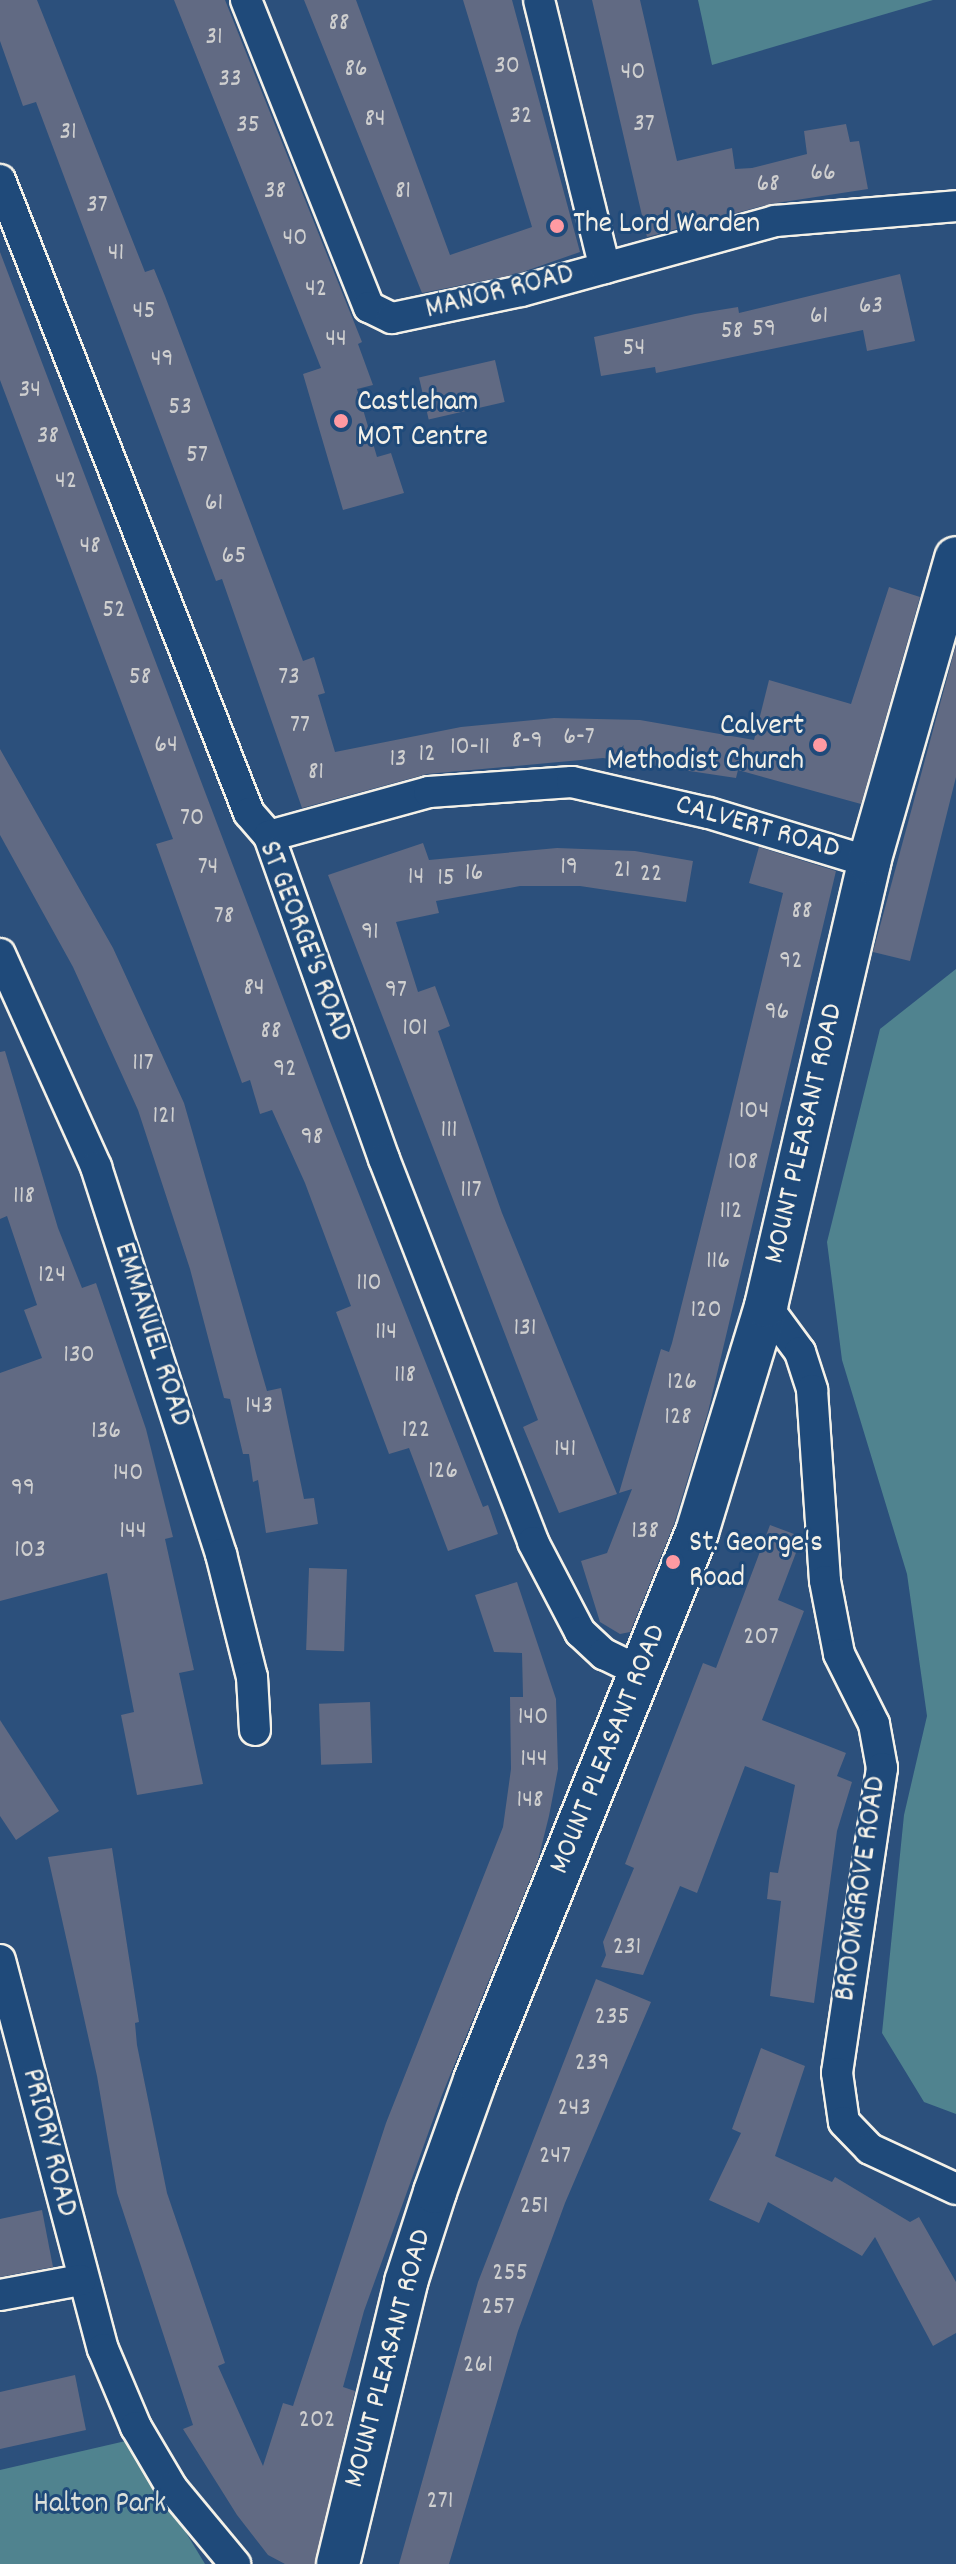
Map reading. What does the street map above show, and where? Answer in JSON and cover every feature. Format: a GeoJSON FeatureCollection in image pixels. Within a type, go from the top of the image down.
{"type":"FeatureCollection","features":[{"type":"Feature","properties":{"kind":"street","name":"MANOR ROAD"},"geometry":{"type":"LineString","coordinates":[[246,0],[369,307],[392,318],[430,313],[775,221],[956,206]]}},
{"type":"Feature","properties":{"kind":"street"},"geometry":{"type":"LineString","coordinates":[[539,0],[605,268]]}},
{"type":"Feature","properties":{"kind":"street","name":"ST GEORGE'S ROAD"},"geometry":{"type":"LineString","coordinates":[[0,180],[249,813],[269,836],[384,1159],[533,1542],[580,1632],[604,1654],[643,1673]]}},
{"type":"Feature","properties":{"kind":"street","name":"MOUNT PLEASANT ROAD"},"geometry":{"type":"LineString","coordinates":[[338,2564],[406,2282],[435,2192],[475,2080],[643,1673],[697,1532],[766,1306],[869,862],[956,558]]}},
{"type":"Feature","properties":{"kind":"street","name":"CALVERT ROAD"},"geometry":{"type":"LineString","coordinates":[[269,836],[429,792],[572,782],[709,813],[869,862]]}},
{"type":"Feature","properties":{"kind":"street","name":"EMMANUEL ROAD"},"geometry":{"type":"LineString","coordinates":[[0,954],[106,1197],[221,1554],[252,1677],[255,1730]]}},
{"type":"Feature","properties":{"kind":"street","name":"BROOMGROVE ROAD"},"geometry":{"type":"LineString","coordinates":[[766,1306],[800,1352],[812,1390],[825,1581],[839,1654],[874,1724],[882,1768],[837,2073],[844,2122],[870,2149],[956,2189]]}},
{"type":"Feature","properties":{"kind":"street","name":"PRIORY ROAD"},"geometry":{"type":"LineString","coordinates":[[0,1960],[81,2280],[136,2427],[172,2488],[235,2564]]}},
{"type":"Feature","properties":{"kind":"street"},"geometry":{"type":"LineString","coordinates":[[0,2295],[81,2280]]}},
{"type":"Feature","properties":{"kind":"green space"},"geometry":{"type":"Polygon","coordinates":[[[698,0],[933,0],[712,65],[698,0]]]}},
{"type":"Feature","properties":{"kind":"green space"},"geometry":{"type":"Polygon","coordinates":[[[956,969],[956,2114],[924,2102],[882,2033],[904,1815],[927,1716],[907,1574],[842,1360],[827,1242],[880,1029],[956,969]]]}},
{"type":"Feature","properties":{"kind":"green space","name":"Halton Park"},"geometry":{"type":"Polygon","coordinates":[[[130,2440],[205,2564],[0,2564],[0,2470],[130,2440]]]}},
{"type":"Feature","properties":{"kind":"building"},"geometry":{"type":"Polygon","coordinates":[[[0,0],[37,0],[145,272],[154,269],[165,296],[303,661],[314,657],[325,693],[318,695],[335,752],[461,727],[554,718],[640,720],[754,740],[769,680],[851,704],[889,587],[920,597],[861,804],[738,770],[736,778],[603,758],[427,774],[302,808],[222,579],[216,581],[36,102],[23,106],[0,41],[0,0]]]}},
{"type":"Feature","properties":{"kind":"building"},"geometry":{"type":"Polygon","coordinates":[[[174,0],[225,0],[362,342],[358,344],[373,385],[357,389],[377,457],[391,453],[404,493],[343,510],[303,374],[321,368],[174,0]]]}},
{"type":"Feature","properties":{"kind":"building"},"geometry":{"type":"Polygon","coordinates":[[[304,0],[356,0],[450,255],[532,227],[463,0],[512,0],[580,252],[517,274],[422,293],[304,0]]]}},
{"type":"Feature","properties":{"kind":"building"},"geometry":{"type":"Polygon","coordinates":[[[592,0],[640,0],[677,161],[732,148],[735,169],[752,168],[807,154],[804,131],[846,124],[850,142],[859,141],[868,189],[770,204],[647,237],[592,0]]]}},
{"type":"Feature","properties":{"kind":"building"},"geometry":{"type":"Polygon","coordinates":[[[0,252],[330,1121],[483,1507],[488,1505],[498,1534],[448,1551],[409,1448],[389,1454],[336,1312],[351,1306],[305,1183],[272,1110],[260,1114],[250,1080],[242,1083],[156,844],[173,839],[0,380],[0,252]]]}},
{"type":"Feature","properties":{"kind":"building"},"geometry":{"type":"Polygon","coordinates":[[[900,274],[915,341],[867,351],[863,330],[656,373],[655,367],[601,376],[594,337],[695,314],[738,307],[739,313],[900,274]]]}},
{"type":"Feature","properties":{"kind":"building"},"geometry":{"type":"Polygon","coordinates":[[[495,360],[505,402],[429,419],[419,378],[495,360]]]}},
{"type":"Feature","properties":{"kind":"building"},"geometry":{"type":"Polygon","coordinates":[[[956,645],[956,777],[910,961],[873,952],[956,645]]]}},
{"type":"Feature","properties":{"kind":"building"},"geometry":{"type":"Polygon","coordinates":[[[0,749],[113,948],[184,1103],[267,1391],[281,1388],[304,1499],[314,1498],[318,1524],[266,1533],[258,1480],[253,1482],[249,1454],[243,1454],[230,1399],[224,1398],[190,1269],[138,1110],[73,967],[0,835],[0,749]]]}},
{"type":"Feature","properties":{"kind":"building"},"geometry":{"type":"Polygon","coordinates":[[[423,843],[429,860],[557,848],[635,851],[693,861],[686,902],[580,886],[520,886],[436,901],[439,913],[396,922],[418,992],[435,986],[450,1026],[438,1031],[502,1213],[617,1494],[559,1513],[523,1427],[538,1420],[328,875],[423,843]]]}},
{"type":"Feature","properties":{"kind":"building"},"geometry":{"type":"Polygon","coordinates":[[[759,847],[836,871],[708,1412],[674,1524],[630,1632],[620,1634],[600,1622],[581,1561],[607,1553],[632,1489],[619,1493],[661,1349],[669,1352],[672,1343],[734,1096],[783,893],[749,883],[759,847]]]}},
{"type":"Feature","properties":{"kind":"building"},"geometry":{"type":"Polygon","coordinates":[[[5,1051],[58,1228],[82,1288],[96,1283],[146,1429],[173,1537],[165,1539],[194,1670],[179,1673],[203,1784],[137,1795],[121,1715],[134,1712],[107,1573],[0,1601],[0,1373],[42,1358],[24,1310],[37,1305],[7,1216],[0,1219],[0,1052],[5,1051]]]}},
{"type":"Feature","properties":{"kind":"building"},"geometry":{"type":"Polygon","coordinates":[[[770,1525],[802,1537],[778,1600],[804,1611],[762,1720],[846,1753],[837,1776],[852,1782],[837,1831],[814,2003],[770,1996],[781,1901],[767,1899],[770,1872],[778,1873],[795,1785],[745,1766],[697,1893],[680,1886],[643,1975],[601,1967],[606,1955],[603,1942],[634,1868],[625,1864],[703,1663],[716,1668],[770,1525]]]}},
{"type":"Feature","properties":{"kind":"building"},"geometry":{"type":"Polygon","coordinates":[[[309,1568],[347,1569],[344,1651],[306,1650],[309,1568]]]}},
{"type":"Feature","properties":{"kind":"building"},"geometry":{"type":"Polygon","coordinates":[[[517,1582],[556,1699],[558,1769],[549,1816],[538,1860],[442,2095],[364,2311],[343,2387],[355,2391],[315,2564],[285,2564],[268,2555],[237,2515],[183,2429],[193,2425],[117,2193],[97,2076],[48,1857],[112,1848],[139,2022],[135,2023],[137,2045],[167,2193],[225,2363],[218,2366],[263,2466],[283,2403],[293,2406],[386,2123],[503,1827],[511,1769],[510,1697],[523,1697],[522,1653],[494,1652],[475,1595],[517,1582]]]}},
{"type":"Feature","properties":{"kind":"building"},"geometry":{"type":"Polygon","coordinates":[[[370,1702],[372,1763],[321,1765],[319,1704],[370,1702]]]}},
{"type":"Feature","properties":{"kind":"building"},"geometry":{"type":"Polygon","coordinates":[[[0,1720],[59,1811],[16,1840],[0,1816],[0,1720]]]}},
{"type":"Feature","properties":{"kind":"building"},"geometry":{"type":"Polygon","coordinates":[[[596,1979],[651,2002],[565,2203],[518,2331],[449,2564],[399,2564],[478,2282],[596,1979]]]}},
{"type":"Feature","properties":{"kind":"building"},"geometry":{"type":"Polygon","coordinates":[[[761,2048],[805,2066],[775,2156],[832,2182],[835,2177],[910,2222],[919,2217],[956,2282],[956,2333],[933,2346],[875,2237],[862,2256],[768,2202],[759,2223],[709,2200],[741,2133],[732,2129],[761,2048]]]}},
{"type":"Feature","properties":{"kind":"building"},"geometry":{"type":"Polygon","coordinates":[[[42,2210],[53,2267],[0,2277],[0,2219],[42,2210]]]}},
{"type":"Feature","properties":{"kind":"building"},"geometry":{"type":"Polygon","coordinates":[[[75,2375],[86,2430],[0,2449],[0,2392],[75,2375]]]}},
{"type":"Feature","properties":{"kind":"place","name":"The Lord Warden"},"geometry":{"type":"Point","coordinates":[557,226]}},
{"type":"Feature","properties":{"kind":"place","name":"Castleham MOT Centre"},"geometry":{"type":"Point","coordinates":[341,421]}},
{"type":"Feature","properties":{"kind":"place","name":"Calvert Methodist Church"},"geometry":{"type":"Point","coordinates":[820,745]}},
{"type":"Feature","properties":{"kind":"place","name":"St. George's Road"},"geometry":{"type":"Point","coordinates":[673,1562]}}]}
